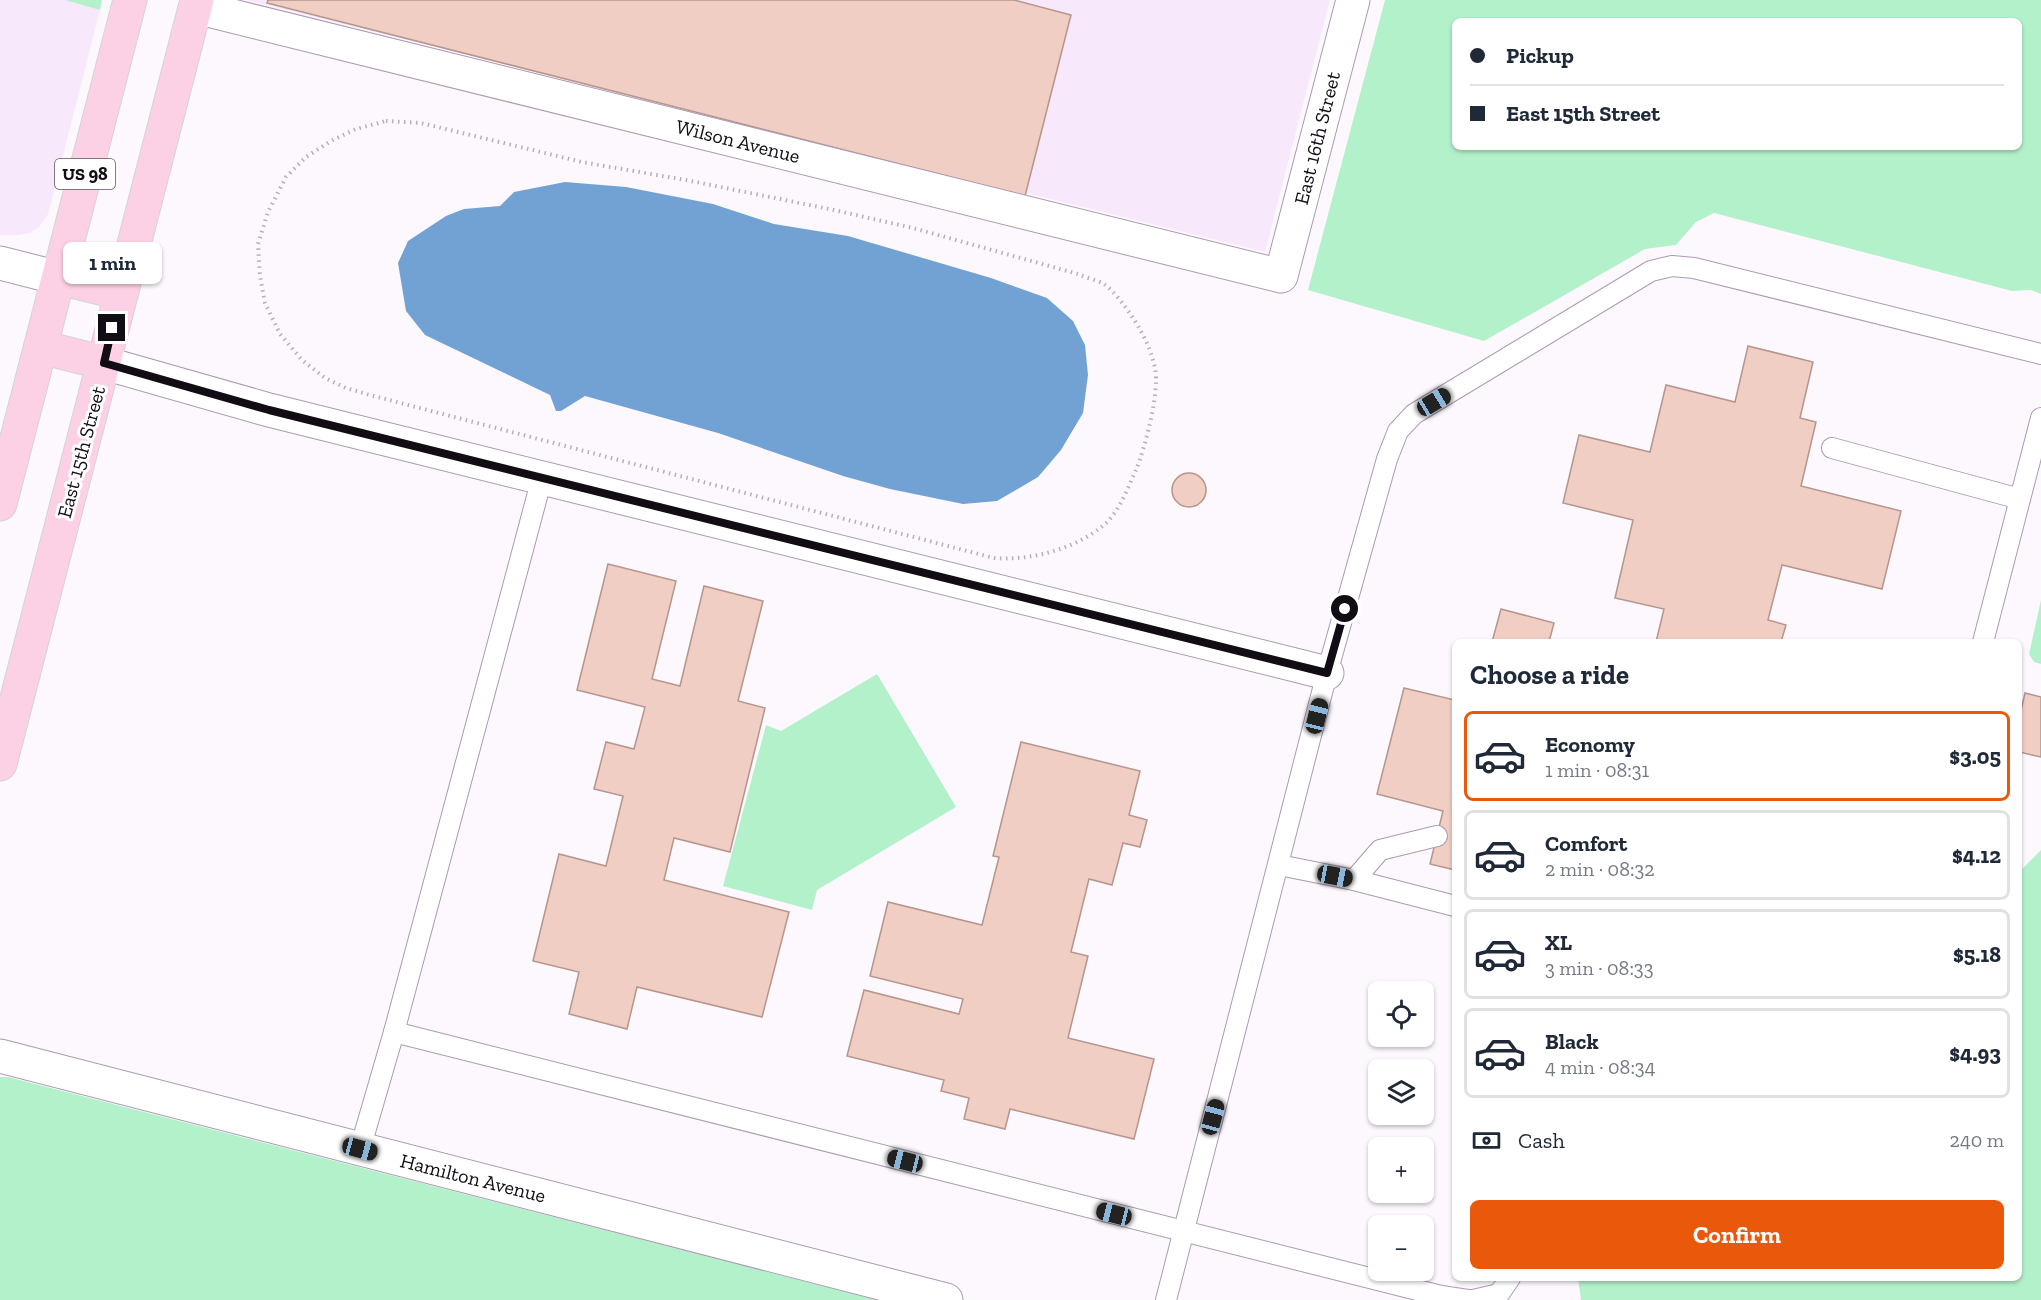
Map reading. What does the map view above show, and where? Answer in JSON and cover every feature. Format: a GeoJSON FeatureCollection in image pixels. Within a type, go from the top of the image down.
{"type":"FeatureCollection","features":[{"type":"Feature","properties":{"kind":"main road","name":"US 98"},"geometry":{"type":"LineString","coordinates":[[0,504],[130,0]]}},
{"type":"Feature","properties":{"kind":"main road","name":"East 15th Street"},"geometry":{"type":"LineString","coordinates":[[0,764],[104,363],[188,2]]}},
{"type":"Feature","properties":{"kind":"main road"},"geometry":{"type":"LineString","coordinates":[[59,278],[121,293]]}},
{"type":"Feature","properties":{"kind":"main road"},"geometry":{"type":"LineString","coordinates":[[41,347],[104,363]]}},
{"type":"Feature","properties":{"kind":"street","name":"East 16th Street"},"geometry":{"type":"LineString","coordinates":[[1281,276],[1353,0]]}},
{"type":"Feature","properties":{"kind":"street","name":"Wilson Avenue"},"geometry":{"type":"LineString","coordinates":[[188,2],[1281,276]]}},
{"type":"Feature","properties":{"kind":"street"},"geometry":{"type":"LineString","coordinates":[[0,263],[59,278]]}},
{"type":"Feature","properties":{"kind":"street"},"geometry":{"type":"LineString","coordinates":[[104,363],[269,410],[1327,673]]}},
{"type":"Feature","properties":{"kind":"street","name":"Hamilton Avenue"},"geometry":{"type":"LineString","coordinates":[[0,1056],[946,1300]]}},
{"type":"Feature","properties":{"kind":"lane"},"geometry":{"type":"LineString","coordinates":[[1166,1300],[1327,673],[1387,459],[1398,431],[1414,414],[1651,271],[1672,266],[1694,268],[2041,354]]}},
{"type":"Feature","properties":{"kind":"lane"},"geometry":{"type":"LineString","coordinates":[[1984,639],[2041,418]]}},
{"type":"Feature","properties":{"kind":"lane"},"geometry":{"type":"LineString","coordinates":[[1832,448],[2020,499]]}},
{"type":"Feature","properties":{"kind":"lane"},"geometry":{"type":"LineString","coordinates":[[360,1149],[394,1032],[542,478]]}},
{"type":"Feature","properties":{"kind":"lane"},"geometry":{"type":"LineString","coordinates":[[1354,880],[1380,850],[1437,836]]}},
{"type":"Feature","properties":{"kind":"lane"},"geometry":{"type":"LineString","coordinates":[[1279,865],[1354,880],[1452,905]]}},
{"type":"Feature","properties":{"kind":"lane"},"geometry":{"type":"LineString","coordinates":[[394,1032],[1184,1232],[1441,1296],[1468,1300]]}},
{"type":"Feature","properties":{"kind":"lane"},"geometry":{"type":"LineString","coordinates":[[1473,1300],[1499,1294],[1508,1281]]}},
{"type":"Feature","properties":{"kind":"path"},"geometry":{"type":"LineString","coordinates":[[386,121],[421,123],[582,162],[892,223],[1078,274],[1104,284],[1125,306],[1143,332],[1156,370],[1153,411],[1139,462],[1122,502],[1106,523],[1083,540],[1035,556],[1011,559],[971,553],[370,395],[325,378],[302,360],[280,333],[265,303],[258,244],[268,212],[286,177],[306,157],[356,129],[386,121]]}},
{"type":"Feature","properties":{"kind":"shaded area"},"geometry":{"type":"Polygon","coordinates":[[[0,0],[65,0],[100,10],[48,214],[39,227],[30,233],[19,235],[0,235],[0,0]]]}},
{"type":"Feature","properties":{"kind":"shaded area"},"geometry":{"type":"Polygon","coordinates":[[[246,0],[1330,0],[1265,252],[246,0]]]}},
{"type":"Feature","properties":{"kind":"green space"},"geometry":{"type":"Polygon","coordinates":[[[65,0],[102,0],[100,10],[65,0]]]}},
{"type":"Feature","properties":{"kind":"green space"},"geometry":{"type":"Polygon","coordinates":[[[1385,0],[2041,0],[2041,294],[2031,290],[2012,291],[1714,213],[1696,222],[1676,245],[1645,249],[1484,341],[1308,290],[1385,0]]]}},
{"type":"Feature","properties":{"kind":"green space"},"geometry":{"type":"Polygon","coordinates":[[[2041,600],[2041,664],[2034,662],[2029,654],[2041,600]]]}},
{"type":"Feature","properties":{"kind":"green space"},"geometry":{"type":"Polygon","coordinates":[[[877,674],[956,807],[817,890],[812,910],[723,886],[766,725],[781,731],[877,674]]]}},
{"type":"Feature","properties":{"kind":"green space"},"geometry":{"type":"Polygon","coordinates":[[[2041,850],[2041,1300],[1581,1300],[1578,1281],[2022,1281],[2022,869],[2041,850]]]}},
{"type":"Feature","properties":{"kind":"green space"},"geometry":{"type":"Polygon","coordinates":[[[0,1077],[8,1077],[877,1300],[0,1300],[0,1077]]]}},
{"type":"Feature","properties":{"kind":"water"},"geometry":{"type":"Polygon","coordinates":[[[565,182],[626,187],[713,204],[774,224],[848,236],[991,278],[1047,298],[1073,321],[1085,345],[1088,375],[1083,413],[1061,450],[1038,477],[997,501],[963,504],[890,489],[843,476],[718,433],[585,396],[561,411],[556,411],[550,395],[425,335],[406,311],[398,263],[408,241],[446,216],[464,209],[500,206],[514,192],[565,182]]]}},
{"type":"Feature","properties":{"kind":"building"},"geometry":{"type":"Polygon","coordinates":[[[268,0],[1014,0],[1071,15],[1025,196],[267,3],[268,0]]]}},
{"type":"Feature","properties":{"kind":"building"},"geometry":{"type":"Polygon","coordinates":[[[1748,346],[1813,362],[1800,418],[1816,422],[1801,486],[1901,511],[1882,589],[1782,565],[1768,620],[1786,625],[1782,639],[1657,639],[1664,609],[1615,598],[1633,520],[1563,503],[1579,435],[1650,452],[1666,385],[1735,402],[1748,346]]]}},
{"type":"Feature","properties":{"kind":"building"},"geometry":{"type":"Polygon","coordinates":[[[1189,473],[1201,478],[1206,490],[1201,502],[1189,507],[1177,502],[1172,490],[1177,478],[1189,473]]]}},
{"type":"Feature","properties":{"kind":"building"},"geometry":{"type":"Polygon","coordinates":[[[608,564],[676,581],[652,679],[680,686],[704,586],[763,601],[738,701],[765,708],[730,852],[674,838],[664,880],[789,912],[762,1017],[637,987],[627,1029],[569,1014],[579,972],[533,961],[559,854],[606,866],[623,796],[594,789],[606,742],[634,749],[645,707],[577,690],[608,564]]]}},
{"type":"Feature","properties":{"kind":"building"},"geometry":{"type":"Polygon","coordinates":[[[1501,609],[1554,623],[1550,639],[1493,639],[1501,609]]]}},
{"type":"Feature","properties":{"kind":"building"},"geometry":{"type":"Polygon","coordinates":[[[1404,688],[1452,699],[1452,869],[1430,864],[1443,811],[1377,794],[1404,688]]]}},
{"type":"Feature","properties":{"kind":"building"},"geometry":{"type":"Polygon","coordinates":[[[2025,693],[2041,697],[2041,757],[2022,753],[2022,706],[2025,693]]]}},
{"type":"Feature","properties":{"kind":"building"},"geometry":{"type":"Polygon","coordinates":[[[1021,742],[1140,771],[1129,815],[1147,820],[1140,847],[1123,843],[1112,885],[1089,879],[1071,952],[1088,956],[1068,1038],[1154,1059],[1134,1139],[1010,1109],[1005,1129],[964,1119],[969,1098],[941,1091],[944,1080],[847,1056],[864,990],[959,1014],[963,999],[870,976],[888,902],[982,925],[999,857],[993,856],[1021,742]]]}},
{"type":"Feature","properties":{"kind":"route"},"geometry":{"type":"LineString","coordinates":[[112,328],[104,363],[269,410],[1327,673],[1345,609]]}}]}
